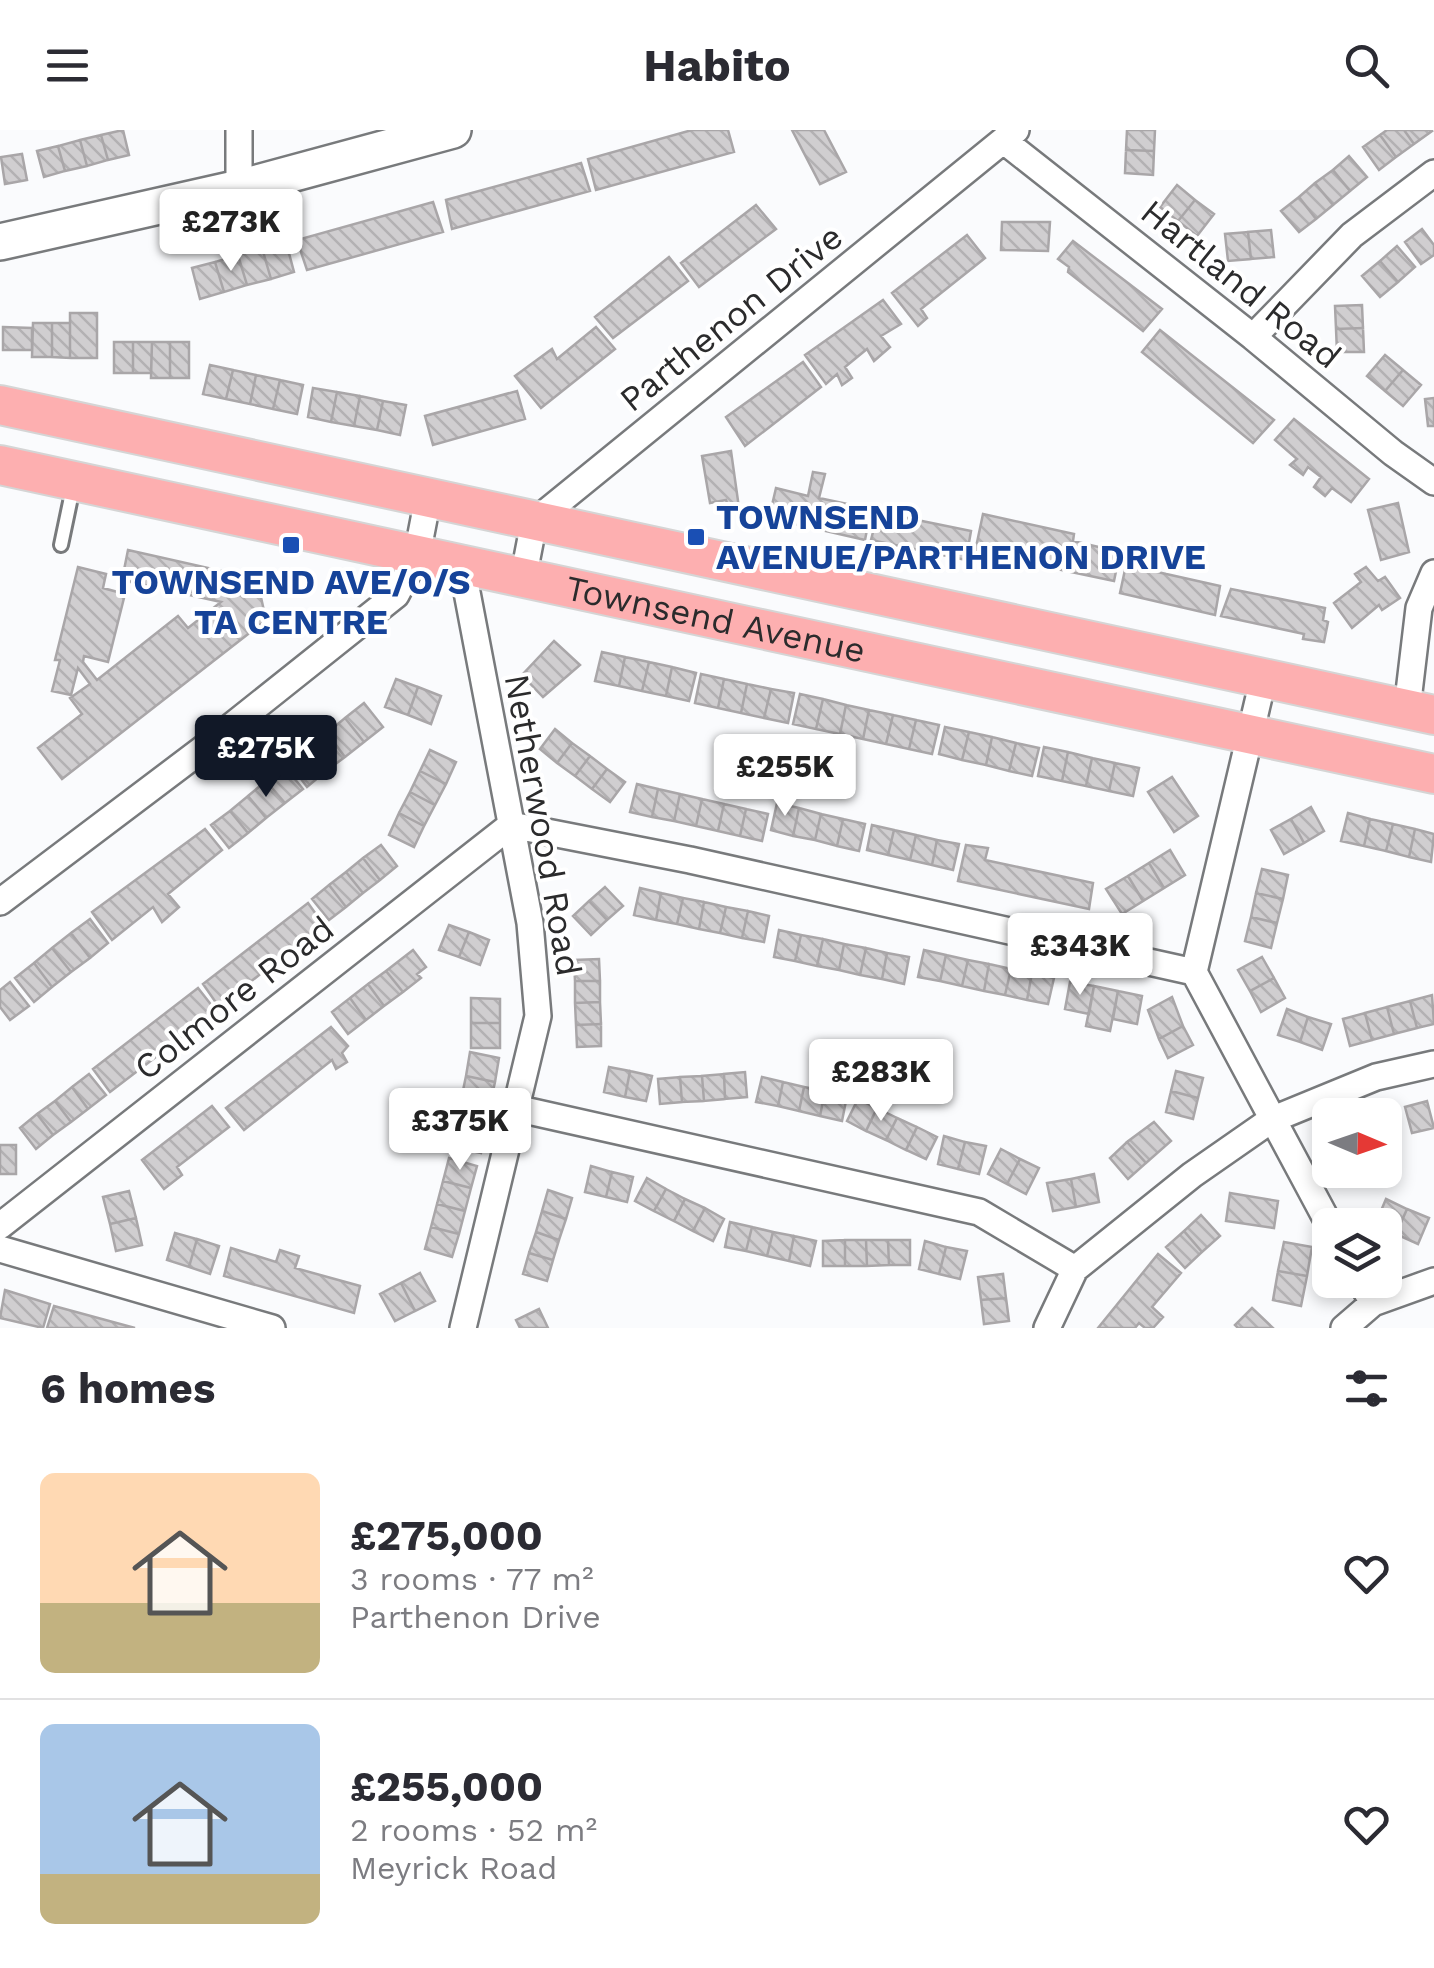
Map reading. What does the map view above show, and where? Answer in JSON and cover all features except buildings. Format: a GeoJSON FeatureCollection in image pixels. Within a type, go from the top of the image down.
{"type":"FeatureCollection","features":[{"type":"Feature","properties":{"kind":"main road"},"geometry":{"type":"LineString","coordinates":[[0,242],[239,188],[452,130]]}},
{"type":"Feature","properties":{"kind":"main road","name":"Townsend Avenue"},"geometry":{"type":"LineString","coordinates":[[0,406],[1420,712]]}},
{"type":"Feature","properties":{"kind":"main road","name":"Townsend Avenue"},"geometry":{"type":"LineString","coordinates":[[0,464],[1434,774]]}},
{"type":"Feature","properties":{"kind":"street"},"geometry":{"type":"LineString","coordinates":[[238,130],[239,188]]}},
{"type":"Feature","properties":{"kind":"street","name":"Hartland Road"},"geometry":{"type":"LineString","coordinates":[[1010,136],[1393,453],[1434,482]]}},
{"type":"Feature","properties":{"kind":"street","name":"Parthenon Drive"},"geometry":{"type":"LineString","coordinates":[[534,522],[1010,136]]}},
{"type":"Feature","properties":{"kind":"street"},"geometry":{"type":"LineString","coordinates":[[1253,337],[1352,236],[1434,173]]}},
{"type":"Feature","properties":{"kind":"street"},"geometry":{"type":"LineString","coordinates":[[0,902],[204,748],[396,595],[417,555],[428,498]]}},
{"type":"Feature","properties":{"kind":"street"},"geometry":{"type":"LineString","coordinates":[[523,579],[534,522]]}},
{"type":"Feature","properties":{"kind":"street","name":"Netherwood Road"},"geometry":{"type":"LineString","coordinates":[[462,566],[530,923],[538,1016],[463,1328]]}},
{"type":"Feature","properties":{"kind":"street"},"geometry":{"type":"LineString","coordinates":[[1420,712],[1419,608],[1434,574]]}},
{"type":"Feature","properties":{"kind":"street"},"geometry":{"type":"LineString","coordinates":[[1264,680],[1194,972],[1320,1208]]}},
{"type":"Feature","properties":{"kind":"street"},"geometry":{"type":"LineString","coordinates":[[511,825],[690,860],[1194,972]]}},
{"type":"Feature","properties":{"kind":"street","name":"Colmore Road"},"geometry":{"type":"LineString","coordinates":[[0,1226],[511,825]]}},
{"type":"Feature","properties":{"kind":"street"},"geometry":{"type":"LineString","coordinates":[[1047,1328],[1075,1269],[1192,1176],[1271,1120],[1376,1076],[1434,1064]]}},
{"type":"Feature","properties":{"kind":"street"},"geometry":{"type":"LineString","coordinates":[[516,1108],[978,1212],[1075,1269]]}},
{"type":"Feature","properties":{"kind":"street"},"geometry":{"type":"LineString","coordinates":[[0,1249],[272,1328]]}},
{"type":"Feature","properties":{"kind":"street"},"geometry":{"type":"LineString","coordinates":[[1344,1328],[1372,1303],[1434,1280]]}},
{"type":"Feature","properties":{"kind":"street"},"geometry":{"type":"LineString","coordinates":[[1369,1298],[1372,1303]]}},
{"type":"Feature","properties":{"kind":"lane"},"geometry":{"type":"LineString","coordinates":[[61,545],[74,481]]}},
{"type":"Feature","properties":{"kind":"place","name":"TOWNSEND AVENUE/PARTHENON DRIVE"},"geometry":{"type":"Point","coordinates":[696,537]}},
{"type":"Feature","properties":{"kind":"place","name":"TOWNSEND AVE/O/S TA CENTRE"},"geometry":{"type":"Point","coordinates":[291,545]}}]}
